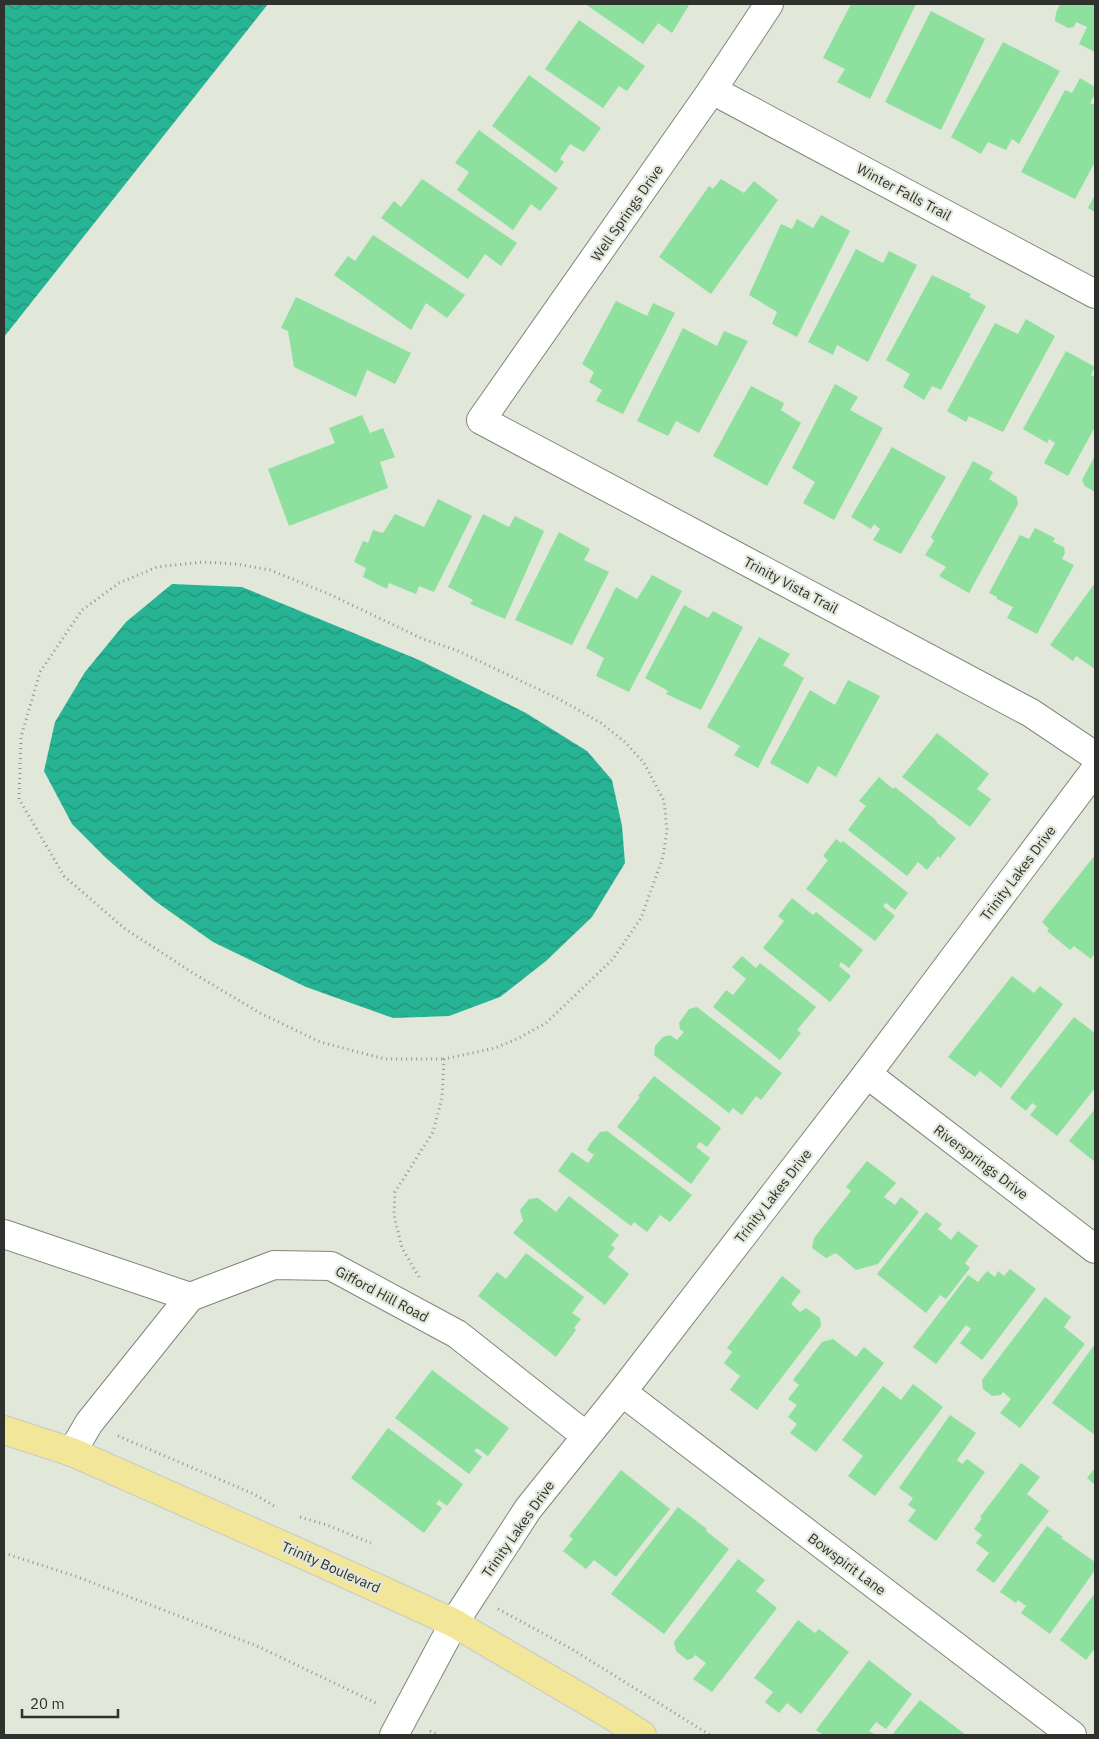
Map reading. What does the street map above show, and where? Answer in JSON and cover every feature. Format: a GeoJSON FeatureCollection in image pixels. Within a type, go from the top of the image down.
{"type":"FeatureCollection","features":[{"type":"Feature","properties":{"kind":"main road","name":"Trinity Boulevard"},"geometry":{"type":"LineString","coordinates":[[4,1430],[72,1452],[454,1623],[642,1735]]}},
{"type":"Feature","properties":{"kind":"street","name":"Well Springs Drive"},"geometry":{"type":"LineString","coordinates":[[482,420],[770,4]]}},
{"type":"Feature","properties":{"kind":"street","name":"Winter Falls Trail"},"geometry":{"type":"LineString","coordinates":[[712,90],[1095,294]]}},
{"type":"Feature","properties":{"kind":"street","name":"Trinity Vista Trail"},"geometry":{"type":"LineString","coordinates":[[482,420],[1031,712],[1095,756]]}},
{"type":"Feature","properties":{"kind":"street","name":"Trinity Lakes Drive"},"geometry":{"type":"LineString","coordinates":[[399,1726],[454,1623],[528,1509],[622,1392],[867,1074],[1095,770]]}},
{"type":"Feature","properties":{"kind":"street","name":"Riversprings Drive"},"geometry":{"type":"LineString","coordinates":[[867,1074],[1095,1249]]}},
{"type":"Feature","properties":{"kind":"street"},"geometry":{"type":"LineString","coordinates":[[4,1234],[190,1297],[89,1423],[72,1452]]}},
{"type":"Feature","properties":{"kind":"street","name":"Gifford Hill Road"},"geometry":{"type":"LineString","coordinates":[[190,1297],[274,1265],[331,1266],[457,1334],[586,1436]]}},
{"type":"Feature","properties":{"kind":"street","name":"Bowspirit Lane"},"geometry":{"type":"LineString","coordinates":[[622,1392],[1072,1735]]}},
{"type":"Feature","properties":{"kind":"path"},"geometry":{"type":"LineString","coordinates":[[203,562],[236,564],[270,570],[329,594],[423,639],[456,650],[559,699],[601,723],[625,742],[644,763],[664,801],[668,830],[664,857],[641,918],[613,959],[546,1022],[517,1039],[495,1048],[444,1059],[385,1058],[320,1042],[260,1013],[193,974],[124,928],[64,876],[19,799],[21,737],[40,672],[82,610],[119,583],[157,567],[203,562]]}},
{"type":"Feature","properties":{"kind":"path"},"geometry":{"type":"LineString","coordinates":[[422,1281],[402,1248],[394,1215],[395,1192],[433,1132],[442,1098],[444,1059]]}},
{"type":"Feature","properties":{"kind":"path"},"geometry":{"type":"LineString","coordinates":[[89,1423],[254,1494],[276,1507]]}},
{"type":"Feature","properties":{"kind":"path"},"geometry":{"type":"LineString","coordinates":[[298,1517],[327,1525],[371,1543]]}},
{"type":"Feature","properties":{"kind":"path"},"geometry":{"type":"LineString","coordinates":[[4,1553],[75,1576],[257,1646],[399,1726],[438,1735]]}},
{"type":"Feature","properties":{"kind":"path"},"geometry":{"type":"LineString","coordinates":[[502,1610],[570,1648],[710,1735]]}},
{"type":"Feature","properties":{"kind":"water"},"geometry":{"type":"Polygon","coordinates":[[[4,4],[268,4],[4,337],[4,4]]]}},
{"type":"Feature","properties":{"kind":"water"},"geometry":{"type":"Polygon","coordinates":[[[172,584],[242,587],[419,660],[526,713],[587,751],[612,780],[622,826],[625,863],[592,917],[546,961],[500,997],[449,1016],[393,1018],[306,987],[213,942],[155,901],[106,858],[72,824],[44,771],[55,722],[85,672],[126,622],[172,584]]]}},
{"type":"Feature","properties":{"kind":"building"},"geometry":{"type":"Polygon","coordinates":[[[585,4],[689,5],[672,33],[658,23],[643,44],[585,4]]]}},
{"type":"Feature","properties":{"kind":"building"},"geometry":{"type":"Polygon","coordinates":[[[851,4],[916,4],[870,99],[837,82],[845,69],[823,58],[851,4]]]}},
{"type":"Feature","properties":{"kind":"building"},"geometry":{"type":"Polygon","coordinates":[[[1060,4],[1095,4],[1095,52],[1079,44],[1087,27],[1076,22],[1074,27],[1068,28],[1055,21],[1060,4]]]}},
{"type":"Feature","properties":{"kind":"building"},"geometry":{"type":"Polygon","coordinates":[[[931,11],[985,39],[941,130],[885,102],[931,11]]]}},
{"type":"Feature","properties":{"kind":"building"},"geometry":{"type":"Polygon","coordinates":[[[579,20],[645,66],[627,91],[619,86],[603,108],[545,69],[579,20]]]}},
{"type":"Feature","properties":{"kind":"building"},"geometry":{"type":"Polygon","coordinates":[[[1003,42],[1060,71],[1019,144],[1012,139],[1006,150],[988,142],[981,154],[951,137],[1003,42]]]}},
{"type":"Feature","properties":{"kind":"building"},"geometry":{"type":"Polygon","coordinates":[[[529,75],[601,128],[584,152],[570,144],[560,159],[564,162],[556,173],[492,126],[529,75]]]}},
{"type":"Feature","properties":{"kind":"building"},"geometry":{"type":"Polygon","coordinates":[[[1080,78],[1095,87],[1095,94],[1090,103],[1095,105],[1095,162],[1075,199],[1021,172],[1065,90],[1072,93],[1080,78]]]}},
{"type":"Feature","properties":{"kind":"building"},"geometry":{"type":"Polygon","coordinates":[[[479,130],[558,188],[540,211],[531,204],[513,230],[457,190],[469,172],[455,163],[479,130]]]}},
{"type":"Feature","properties":{"kind":"building"},"geometry":{"type":"Polygon","coordinates":[[[422,179],[517,243],[501,266],[485,254],[468,279],[381,218],[394,201],[401,207],[422,179]]]}},
{"type":"Feature","properties":{"kind":"building"},"geometry":{"type":"Polygon","coordinates":[[[721,179],[744,193],[754,181],[778,200],[711,294],[659,257],[709,186],[713,189],[721,179]]]}},
{"type":"Feature","properties":{"kind":"building"},"geometry":{"type":"Polygon","coordinates":[[[1095,195],[1095,212],[1088,208],[1095,195]]]}},
{"type":"Feature","properties":{"kind":"building"},"geometry":{"type":"Polygon","coordinates":[[[821,215],[850,231],[797,337],[772,324],[777,312],[749,295],[781,224],[792,229],[797,219],[813,228],[821,215]]]}},
{"type":"Feature","properties":{"kind":"building"},"geometry":{"type":"Polygon","coordinates":[[[373,235],[465,295],[447,318],[426,303],[411,330],[334,275],[348,256],[355,261],[373,235]]]}},
{"type":"Feature","properties":{"kind":"building"},"geometry":{"type":"Polygon","coordinates":[[[856,249],[883,263],[889,251],[917,265],[868,362],[837,345],[833,355],[808,342],[856,249]]]}},
{"type":"Feature","properties":{"kind":"building"},"geometry":{"type":"Polygon","coordinates":[[[932,275],[971,294],[969,297],[986,306],[941,390],[932,386],[924,400],[903,387],[910,374],[886,360],[932,275]]]}},
{"type":"Feature","properties":{"kind":"building"},"geometry":{"type":"Polygon","coordinates":[[[296,297],[411,353],[395,384],[367,370],[356,397],[294,367],[288,331],[281,328],[296,297]]]}},
{"type":"Feature","properties":{"kind":"building"},"geometry":{"type":"Polygon","coordinates":[[[616,301],[647,316],[653,303],[675,313],[623,414],[596,401],[602,390],[589,382],[594,372],[582,364],[616,301]]]}},
{"type":"Feature","properties":{"kind":"building"},"geometry":{"type":"Polygon","coordinates":[[[1026,319],[1055,336],[1003,432],[969,416],[966,422],[947,411],[995,323],[1018,334],[1026,319]]]}},
{"type":"Feature","properties":{"kind":"building"},"geometry":{"type":"Polygon","coordinates":[[[683,328],[717,346],[724,331],[748,341],[699,433],[676,421],[668,436],[637,421],[683,328]]]}},
{"type":"Feature","properties":{"kind":"building"},"geometry":{"type":"Polygon","coordinates":[[[1066,351],[1095,367],[1091,375],[1095,377],[1095,427],[1068,476],[1044,463],[1055,443],[1049,439],[1047,443],[1023,429],[1066,351]]]}},
{"type":"Feature","properties":{"kind":"building"},"geometry":{"type":"Polygon","coordinates":[[[835,384],[858,397],[850,410],[883,428],[834,520],[803,503],[815,482],[792,468],[835,384]]]}},
{"type":"Feature","properties":{"kind":"building"},"geometry":{"type":"Polygon","coordinates":[[[751,386],[784,403],[781,410],[801,423],[767,486],[713,456],[751,386]]]}},
{"type":"Feature","properties":{"kind":"building"},"geometry":{"type":"Polygon","coordinates":[[[362,415],[370,433],[383,428],[395,457],[380,462],[388,488],[289,526],[268,469],[335,443],[329,428],[362,415]]]}},
{"type":"Feature","properties":{"kind":"building"},"geometry":{"type":"Polygon","coordinates":[[[892,447],[946,477],[901,554],[873,540],[880,529],[874,524],[871,529],[851,517],[892,447]]]}},
{"type":"Feature","properties":{"kind":"building"},"geometry":{"type":"Polygon","coordinates":[[[1095,456],[1095,492],[1085,486],[1082,480],[1095,456]]]}},
{"type":"Feature","properties":{"kind":"building"},"geometry":{"type":"Polygon","coordinates":[[[973,461],[993,472],[989,479],[1017,497],[1018,504],[969,593],[939,576],[946,567],[925,555],[934,541],[931,537],[973,461]]]}},
{"type":"Feature","properties":{"kind":"building"},"geometry":{"type":"Polygon","coordinates":[[[438,499],[472,516],[434,592],[419,586],[416,594],[389,583],[387,589],[363,577],[366,568],[354,562],[363,541],[368,543],[373,530],[383,533],[395,514],[424,527],[438,499]]]}},
{"type":"Feature","properties":{"kind":"building"},"geometry":{"type":"Polygon","coordinates":[[[483,514],[509,527],[515,516],[544,531],[505,619],[470,604],[473,600],[448,587],[483,514]]]}},
{"type":"Feature","properties":{"kind":"building"},"geometry":{"type":"Polygon","coordinates":[[[1035,528],[1055,538],[1053,542],[1064,547],[1065,553],[1062,559],[1074,565],[1037,634],[1007,618],[1013,607],[989,593],[1020,535],[1029,539],[1035,528]]]}},
{"type":"Feature","properties":{"kind":"building"},"geometry":{"type":"Polygon","coordinates":[[[559,532],[590,549],[584,560],[609,572],[572,645],[515,620],[559,532]]]}},
{"type":"Feature","properties":{"kind":"building"},"geometry":{"type":"Polygon","coordinates":[[[652,575],[682,591],[629,692],[596,676],[604,658],[586,648],[616,587],[637,599],[652,575]]]}},
{"type":"Feature","properties":{"kind":"building"},"geometry":{"type":"Polygon","coordinates":[[[1095,583],[1095,669],[1076,656],[1073,661],[1050,645],[1095,583]]]}},
{"type":"Feature","properties":{"kind":"building"},"geometry":{"type":"Polygon","coordinates":[[[684,605],[708,618],[713,611],[743,627],[701,710],[666,694],[668,691],[645,678],[684,605]]]}},
{"type":"Feature","properties":{"kind":"building"},"geometry":{"type":"Polygon","coordinates":[[[759,637],[790,654],[783,665],[804,678],[758,768],[734,755],[740,746],[707,727],[759,637]]]}},
{"type":"Feature","properties":{"kind":"building"},"geometry":{"type":"Polygon","coordinates":[[[848,680],[880,696],[836,777],[818,766],[808,784],[770,763],[810,690],[835,705],[848,680]]]}},
{"type":"Feature","properties":{"kind":"building"},"geometry":{"type":"Polygon","coordinates":[[[937,733],[989,774],[977,789],[991,799],[970,827],[902,777],[937,733]]]}},
{"type":"Feature","properties":{"kind":"building"},"geometry":{"type":"Polygon","coordinates":[[[879,777],[893,789],[895,787],[956,838],[940,858],[938,856],[927,870],[918,862],[907,876],[848,830],[866,806],[859,801],[879,777]]]}},
{"type":"Feature","properties":{"kind":"building"},"geometry":{"type":"Polygon","coordinates":[[[836,839],[841,843],[843,841],[908,893],[895,910],[886,903],[883,906],[895,916],[875,941],[806,889],[828,860],[823,856],[836,839]]]}},
{"type":"Feature","properties":{"kind":"building"},"geometry":{"type":"Polygon","coordinates":[[[1095,855],[1095,953],[1091,959],[1074,946],[1070,950],[1047,931],[1049,929],[1042,922],[1095,855]]]}},
{"type":"Feature","properties":{"kind":"building"},"geometry":{"type":"Polygon","coordinates":[[[792,898],[813,915],[816,912],[863,950],[849,968],[841,962],[839,966],[851,976],[830,1002],[763,948],[784,921],[778,916],[792,898]]]}},
{"type":"Feature","properties":{"kind":"building"},"geometry":{"type":"Polygon","coordinates":[[[742,956],[756,968],[760,963],[816,1007],[797,1030],[801,1033],[780,1060],[713,1007],[726,990],[733,995],[746,979],[732,967],[742,956]]]}},
{"type":"Feature","properties":{"kind":"building"},"geometry":{"type":"Polygon","coordinates":[[[1012,976],[1034,993],[1040,986],[1063,1004],[1001,1088],[980,1071],[975,1077],[948,1057],[1012,976]]]}},
{"type":"Feature","properties":{"kind":"building"},"geometry":{"type":"Polygon","coordinates":[[[697,1007],[782,1073],[761,1100],[756,1096],[742,1115],[733,1108],[729,1113],[654,1055],[655,1046],[663,1037],[670,1035],[677,1040],[684,1032],[680,1029],[679,1023],[689,1009],[697,1007]]]}},
{"type":"Feature","properties":{"kind":"building"},"geometry":{"type":"Polygon","coordinates":[[[1074,1017],[1095,1033],[1095,1088],[1057,1136],[1030,1115],[1037,1106],[1032,1103],[1026,1111],[1010,1098],[1074,1017]]]}},
{"type":"Feature","properties":{"kind":"building"},"geometry":{"type":"Polygon","coordinates":[[[654,1076],[721,1128],[707,1147],[700,1142],[696,1147],[710,1158],[691,1184],[617,1127],[654,1076]]]}},
{"type":"Feature","properties":{"kind":"building"},"geometry":{"type":"Polygon","coordinates":[[[1095,1109],[1095,1162],[1069,1141],[1095,1109]]]}},
{"type":"Feature","properties":{"kind":"building"},"geometry":{"type":"Polygon","coordinates":[[[607,1131],[692,1195],[670,1222],[660,1215],[647,1232],[634,1222],[631,1226],[558,1171],[572,1152],[588,1163],[594,1155],[587,1150],[591,1143],[600,1132],[607,1131]]]}},
{"type":"Feature","properties":{"kind":"building"},"geometry":{"type":"Polygon","coordinates":[[[867,1161],[896,1183],[884,1197],[895,1205],[901,1197],[919,1212],[878,1264],[856,1270],[836,1253],[826,1258],[812,1248],[814,1238],[851,1191],[846,1187],[867,1161]]]}},
{"type":"Feature","properties":{"kind":"building"},"geometry":{"type":"Polygon","coordinates":[[[569,1196],[619,1235],[611,1245],[615,1248],[608,1257],[629,1274],[605,1305],[513,1233],[523,1221],[520,1210],[529,1199],[538,1198],[556,1212],[569,1196]]]}},
{"type":"Feature","properties":{"kind":"building"},"geometry":{"type":"Polygon","coordinates":[[[926,1212],[942,1224],[938,1229],[951,1240],[958,1231],[978,1246],[965,1263],[970,1268],[946,1299],[940,1295],[926,1313],[877,1274],[926,1212]]]}},
{"type":"Feature","properties":{"kind":"building"},"geometry":{"type":"Polygon","coordinates":[[[526,1253],[584,1297],[572,1313],[581,1319],[574,1328],[576,1330],[556,1357],[478,1296],[497,1272],[506,1279],[526,1253]]]}},
{"type":"Feature","properties":{"kind":"building"},"geometry":{"type":"Polygon","coordinates":[[[1010,1269],[1036,1289],[982,1360],[960,1343],[971,1329],[966,1325],[936,1364],[913,1347],[968,1275],[978,1282],[987,1271],[995,1277],[998,1271],[1004,1276],[1010,1269]]]}},
{"type":"Feature","properties":{"kind":"building"},"geometry":{"type":"Polygon","coordinates":[[[782,1276],[801,1291],[791,1304],[800,1312],[806,1308],[820,1318],[821,1326],[757,1410],[730,1390],[740,1376],[724,1363],[732,1352],[727,1348],[782,1276]]]}},
{"type":"Feature","properties":{"kind":"building"},"geometry":{"type":"Polygon","coordinates":[[[1045,1297],[1071,1317],[1064,1327],[1085,1344],[1020,1428],[1000,1413],[1011,1399],[1003,1392],[1001,1395],[992,1396],[983,1389],[982,1380],[1045,1297]]]}},
{"type":"Feature","properties":{"kind":"building"},"geometry":{"type":"Polygon","coordinates":[[[833,1339],[856,1357],[864,1347],[884,1363],[816,1452],[790,1433],[797,1424],[788,1417],[797,1405],[788,1399],[799,1385],[793,1380],[822,1342],[833,1339]]]}},
{"type":"Feature","properties":{"kind":"building"},"geometry":{"type":"Polygon","coordinates":[[[1095,1344],[1095,1435],[1052,1403],[1095,1344]]]}},
{"type":"Feature","properties":{"kind":"building"},"geometry":{"type":"Polygon","coordinates":[[[432,1370],[509,1428],[488,1456],[477,1448],[474,1451],[482,1457],[469,1474],[395,1418],[432,1370]]]}},
{"type":"Feature","properties":{"kind":"building"},"geometry":{"type":"Polygon","coordinates":[[[913,1384],[943,1407],[875,1496],[848,1476],[863,1456],[842,1440],[883,1386],[901,1400],[913,1384]]]}},
{"type":"Feature","properties":{"kind":"building"},"geometry":{"type":"Polygon","coordinates":[[[950,1415],[976,1433],[957,1460],[962,1464],[967,1459],[985,1472],[936,1541],[908,1521],[916,1510],[908,1505],[913,1498],[899,1488],[950,1415]]]}},
{"type":"Feature","properties":{"kind":"building"},"geometry":{"type":"Polygon","coordinates":[[[388,1428],[463,1484],[447,1506],[439,1500],[436,1504],[442,1508],[424,1533],[351,1478],[388,1428]]]}},
{"type":"Feature","properties":{"kind":"building"},"geometry":{"type":"Polygon","coordinates":[[[1021,1463],[1040,1477],[1027,1494],[1049,1511],[994,1583],[976,1570],[989,1553],[976,1543],[982,1535],[974,1529],[982,1518],[980,1517],[1021,1463]]]}},
{"type":"Feature","properties":{"kind":"building"},"geometry":{"type":"Polygon","coordinates":[[[1095,1468],[1095,1485],[1087,1478],[1095,1468]]]}},
{"type":"Feature","properties":{"kind":"building"},"geometry":{"type":"Polygon","coordinates":[[[621,1470],[670,1509],[616,1577],[594,1560],[586,1569],[563,1551],[573,1539],[569,1536],[621,1470]]]}},
{"type":"Feature","properties":{"kind":"building"},"geometry":{"type":"Polygon","coordinates":[[[678,1507],[729,1549],[664,1634],[611,1594],[678,1507]]]}},
{"type":"Feature","properties":{"kind":"building"},"geometry":{"type":"Polygon","coordinates":[[[1047,1526],[1095,1562],[1095,1570],[1050,1634],[1021,1613],[1026,1606],[1018,1600],[1016,1603],[1000,1592],[1047,1526]]]}},
{"type":"Feature","properties":{"kind":"building"},"geometry":{"type":"Polygon","coordinates":[[[738,1559],[765,1580],[756,1591],[777,1608],[712,1692],[693,1679],[706,1663],[695,1655],[687,1660],[676,1651],[674,1642],[738,1559]]]}},
{"type":"Feature","properties":{"kind":"building"},"geometry":{"type":"Polygon","coordinates":[[[1095,1593],[1095,1648],[1086,1660],[1060,1640],[1095,1593]]]}},
{"type":"Feature","properties":{"kind":"building"},"geometry":{"type":"Polygon","coordinates":[[[798,1620],[815,1633],[819,1629],[849,1652],[801,1714],[787,1703],[779,1713],[765,1702],[773,1692],[754,1678],[798,1620]]]}},
{"type":"Feature","properties":{"kind":"building"},"geometry":{"type":"Polygon","coordinates":[[[869,1660],[912,1694],[886,1729],[876,1722],[869,1731],[876,1735],[823,1735],[816,1730],[869,1660]]]}},
{"type":"Feature","properties":{"kind":"building"},"geometry":{"type":"Polygon","coordinates":[[[920,1700],[966,1735],[892,1735],[920,1700]]]}}]}
